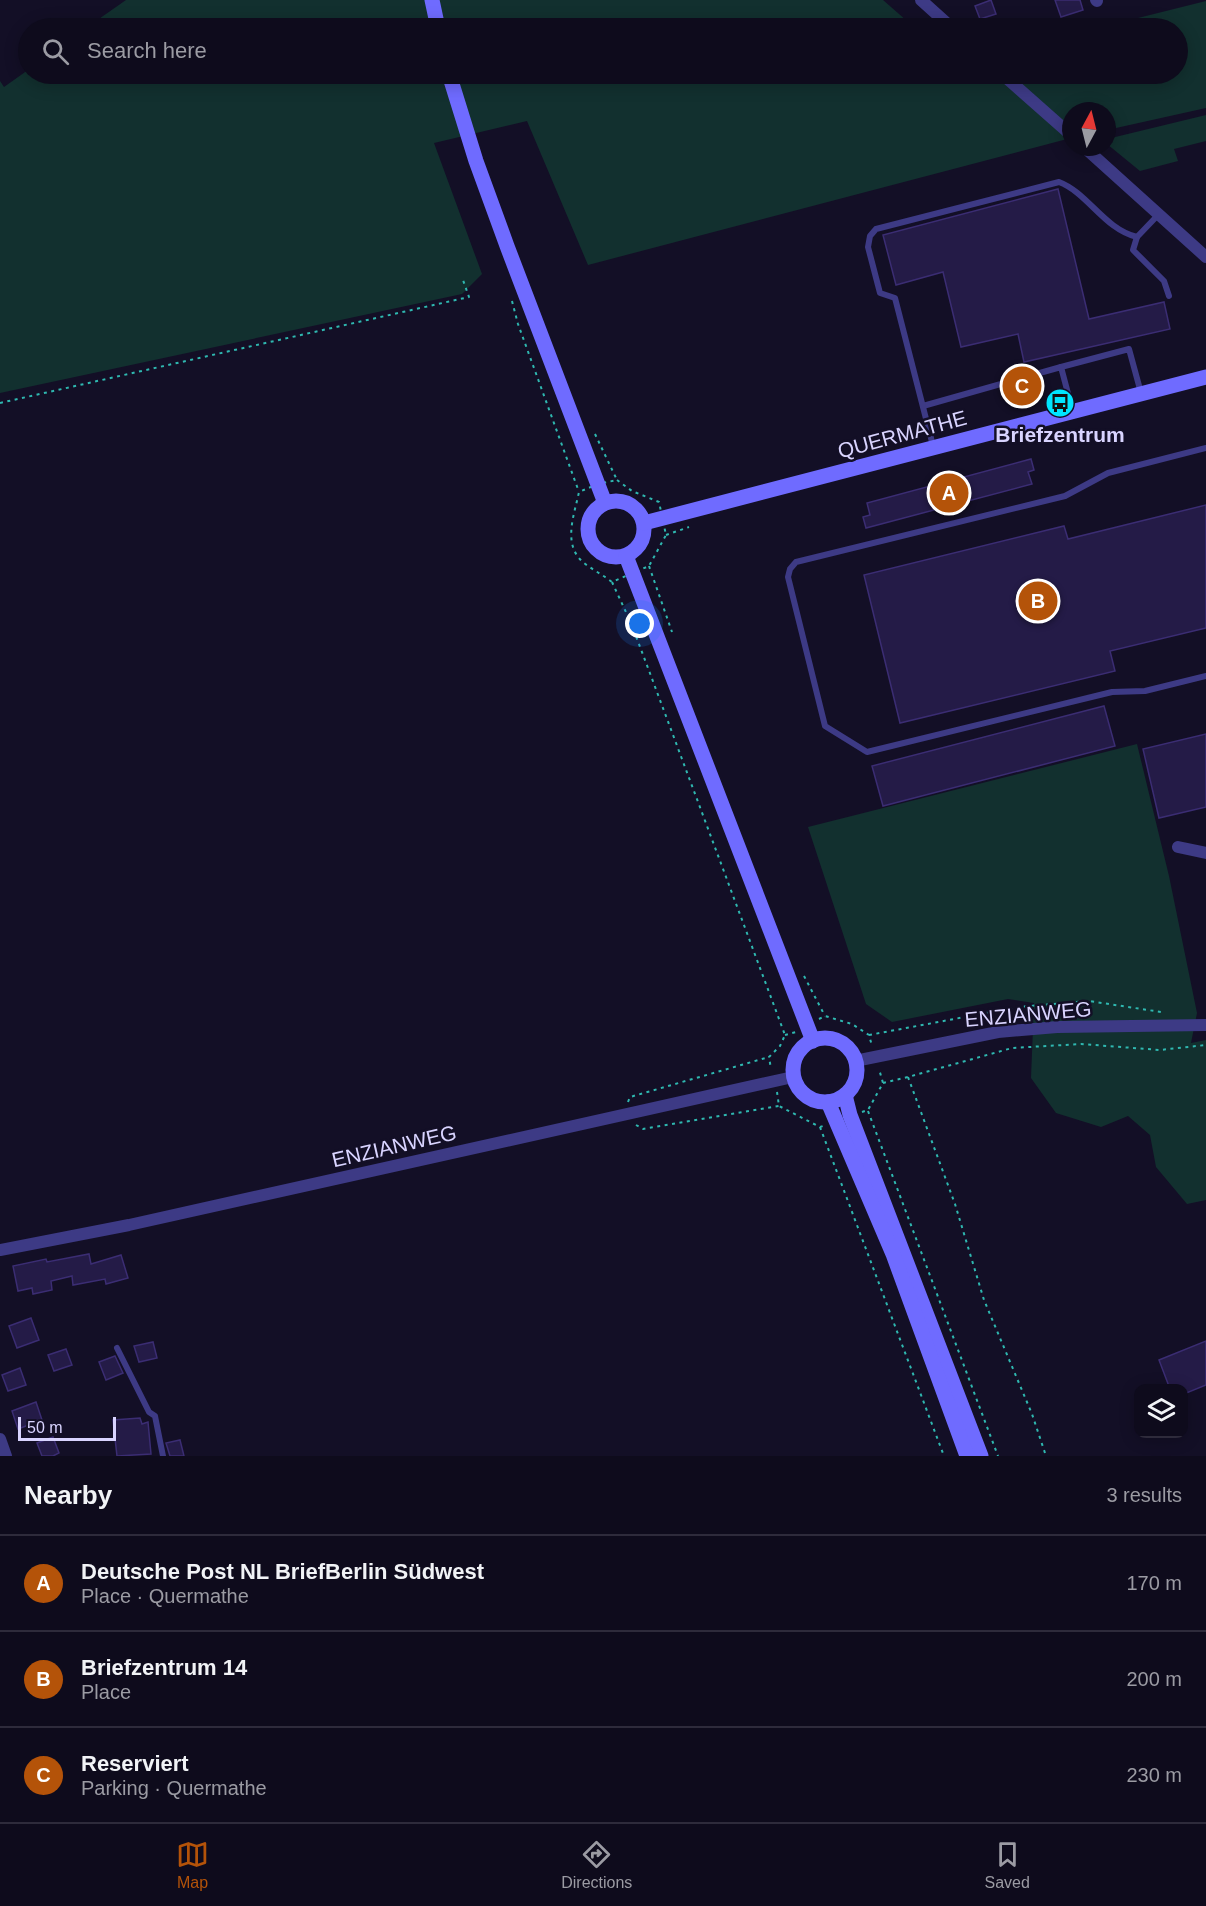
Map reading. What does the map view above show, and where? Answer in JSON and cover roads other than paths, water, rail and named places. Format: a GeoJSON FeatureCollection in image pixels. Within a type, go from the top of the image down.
{"type":"FeatureCollection","features":[{"type":"Feature","properties":{"kind":"main road"},"geometry":{"type":"LineString","coordinates":[[432,0],[436,18]]}},
{"type":"Feature","properties":{"kind":"main road"},"geometry":{"type":"LineString","coordinates":[[452,84],[476,161],[507,246],[605,503]]}},
{"type":"Feature","properties":{"kind":"main road","name":"QUERMATHE"},"geometry":{"type":"LineString","coordinates":[[644,523],[1206,377]]}},
{"type":"Feature","properties":{"kind":"main road"},"geometry":{"type":"LineString","coordinates":[[625,502],[640,514],[644,523],[639,546],[626,556],[616,558],[607,556],[598,551],[588,535],[591,516],[605,503],[625,502]]}},
{"type":"Feature","properties":{"kind":"main road"},"geometry":{"type":"LineString","coordinates":[[626,556],[813,1041]]}},
{"type":"Feature","properties":{"kind":"main road"},"geometry":{"type":"LineString","coordinates":[[828,1102],[845,1095],[851,1088],[857,1071],[852,1053],[839,1042],[830,1039],[813,1041],[797,1054],[793,1075],[796,1084],[809,1098],[828,1102],[844,1117],[981,1456]]}},
{"type":"Feature","properties":{"kind":"main road"},"geometry":{"type":"LineString","coordinates":[[845,1095],[844,1117],[967,1456]]}},
{"type":"Feature","properties":{"kind":"street"},"geometry":{"type":"LineString","coordinates":[[921,0],[941,18]]}},
{"type":"Feature","properties":{"kind":"street"},"geometry":{"type":"LineString","coordinates":[[1013,84],[1062,127]]}},
{"type":"Feature","properties":{"kind":"street"},"geometry":{"type":"LineString","coordinates":[[1094,156],[1206,257]]}},
{"type":"Feature","properties":{"kind":"street"},"geometry":{"type":"LineString","coordinates":[[1178,847],[1206,854]]}},
{"type":"Feature","properties":{"kind":"street","name":"ENZIANWEG"},"geometry":{"type":"LineString","coordinates":[[855,1061],[998,1032],[1057,1027],[1206,1025]]}},
{"type":"Feature","properties":{"kind":"street","name":"ENZIANWEG"},"geometry":{"type":"LineString","coordinates":[[0,1250],[129,1225],[621,1116],[793,1077],[793,1075]]}},
{"type":"Feature","properties":{"kind":"street"},"geometry":{"type":"LineString","coordinates":[[0,1439],[6,1456]]}},
{"type":"Feature","properties":{"kind":"lane"},"geometry":{"type":"LineString","coordinates":[[934,447],[895,298],[880,293],[868,247],[870,236],[876,229],[1059,182],[1068,186],[1106,220],[1127,234],[1137,237]]}},
{"type":"Feature","properties":{"kind":"lane"},"geometry":{"type":"LineString","coordinates":[[1159,214],[1137,237],[1133,250],[1164,281],[1169,296]]}},
{"type":"Feature","properties":{"kind":"lane"},"geometry":{"type":"LineString","coordinates":[[923,406],[1129,349],[1141,393]]}},
{"type":"Feature","properties":{"kind":"lane"},"geometry":{"type":"LineString","coordinates":[[1061,367],[1070,401],[1065,413]]}},
{"type":"Feature","properties":{"kind":"lane"},"geometry":{"type":"LineString","coordinates":[[1206,448],[1108,473],[1065,495],[796,562],[790,569],[788,577],[825,726],[867,752],[1112,692],[1145,692],[1206,676]]}},
{"type":"Feature","properties":{"kind":"lane"},"geometry":{"type":"LineString","coordinates":[[117,1348],[149,1412],[154,1416],[163,1456]]}},
{"type":"Feature","properties":{"kind":"place","name":"Reserviert"},"geometry":{"type":"Point","coordinates":[1022,386]}},
{"type":"Feature","properties":{"kind":"place","name":"Briefzentrum"},"geometry":{"type":"Point","coordinates":[1060,403]}},
{"type":"Feature","properties":{"kind":"place","name":"Deutsche Post NL BriefBerlin Südwest"},"geometry":{"type":"Point","coordinates":[949,493]}},
{"type":"Feature","properties":{"kind":"place","name":"Briefzentrum 14"},"geometry":{"type":"Point","coordinates":[1038,601]}}]}
